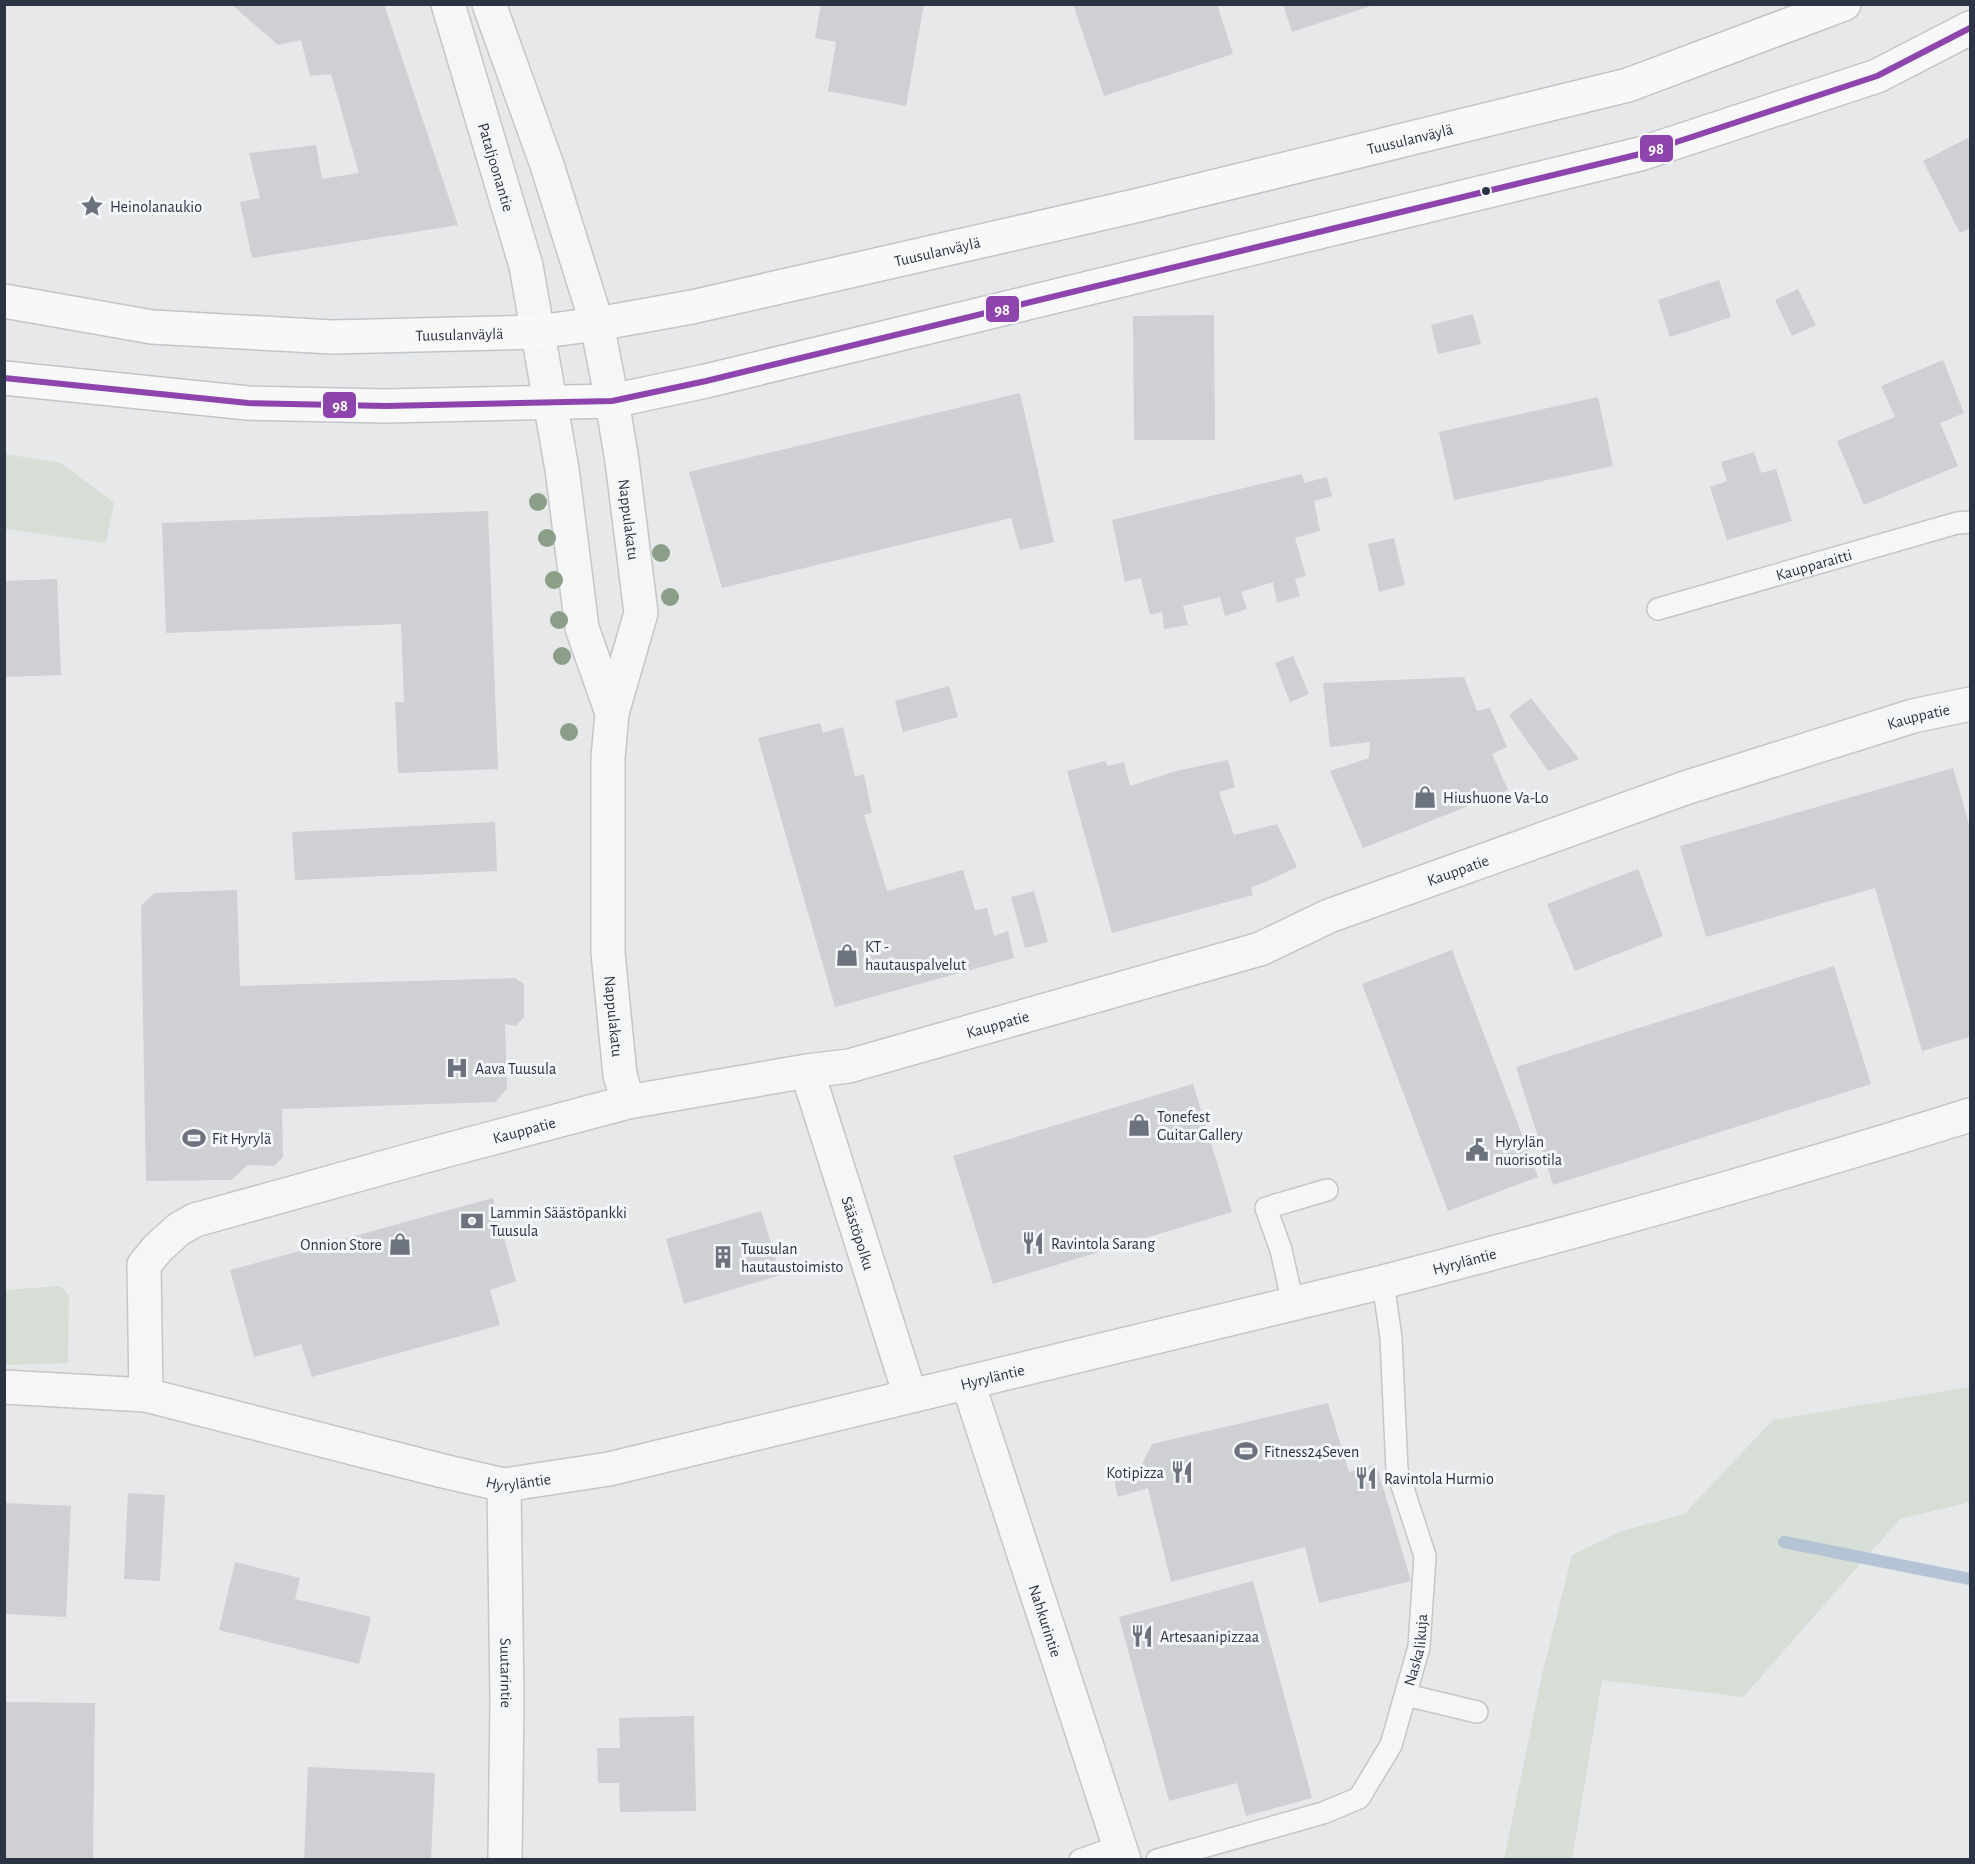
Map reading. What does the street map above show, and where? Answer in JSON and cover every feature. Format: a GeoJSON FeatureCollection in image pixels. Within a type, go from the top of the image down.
{"type":"FeatureCollection","features":[{"type":"Feature","properties":{"kind":"main road","name":"Tuusulanväylä"},"geometry":{"type":"LineString","coordinates":[[4,301],[152,327],[333,337],[537,332],[597,324],[692,306],[1127,208],[1628,85],[1844,4]]}},
{"type":"Feature","properties":{"kind":"main road"},"geometry":{"type":"LineString","coordinates":[[4,378],[248,403],[386,405],[612,401],[729,375],[1640,154],[1877,76],[1971,28]]}},
{"type":"Feature","properties":{"kind":"street","name":"Pataljoonantie"},"geometry":{"type":"LineString","coordinates":[[448,4],[526,266],[537,332]]}},
{"type":"Feature","properties":{"kind":"street"},"geometry":{"type":"LineString","coordinates":[[489,4],[547,165],[597,324]]}},
{"type":"Feature","properties":{"kind":"street","name":"Nappulakatu"},"geometry":{"type":"LineString","coordinates":[[597,324],[612,401],[641,613],[612,713],[608,758],[608,953],[620,1075],[628,1102]]}},
{"type":"Feature","properties":{"kind":"street","name":"Nappulakatu"},"geometry":{"type":"LineString","coordinates":[[537,332],[562,469],[582,628],[612,713]]}},
{"type":"Feature","properties":{"kind":"street","name":"Kauppatie"},"geometry":{"type":"LineString","coordinates":[[146,1395],[144,1265],[178,1229],[195,1220],[628,1102],[807,1071],[849,1066],[1260,949],[1329,916],[1685,789],[1913,717],[1971,705]]}},
{"type":"Feature","properties":{"kind":"street","name":"Säästöpolku"},"geometry":{"type":"LineString","coordinates":[[807,1071],[910,1395]]}},
{"type":"Feature","properties":{"kind":"street","name":"Hyryläntie"},"geometry":{"type":"LineString","coordinates":[[4,1387],[146,1395],[504,1485],[609,1469],[1383,1282],[1492,1254],[1832,1158],[1971,1115]]}},
{"type":"Feature","properties":{"kind":"street","name":"Nahkurintie"},"geometry":{"type":"LineString","coordinates":[[968,1383],[1122,1853]]}},
{"type":"Feature","properties":{"kind":"street","name":"Suutarintie"},"geometry":{"type":"LineString","coordinates":[[504,1485],[507,1700],[505,1860]]}},
{"type":"Feature","properties":{"kind":"lane","name":"Kaupparaitti"},"geometry":{"type":"LineString","coordinates":[[1658,609],[1957,523],[1971,522]]}},
{"type":"Feature","properties":{"kind":"lane"},"geometry":{"type":"LineString","coordinates":[[1293,1304],[1281,1250],[1266,1208],[1327,1190]]}},
{"type":"Feature","properties":{"kind":"lane","name":"Naskalikuja"},"geometry":{"type":"LineString","coordinates":[[1156,1860],[1323,1814],[1359,1798],[1391,1744],[1419,1647],[1425,1556],[1397,1470],[1391,1338],[1383,1282]]}},
{"type":"Feature","properties":{"kind":"lane"},"geometry":{"type":"LineString","coordinates":[[1406,1695],[1477,1712]]}},
{"type":"Feature","properties":{"kind":"lane"},"geometry":{"type":"LineString","coordinates":[[1080,1860],[1122,1853]]}},
{"type":"Feature","properties":{"kind":"shaded area"},"geometry":{"type":"Polygon","coordinates":[[[5,454],[61,463],[114,503],[106,543],[5,529],[5,454]]]}},
{"type":"Feature","properties":{"kind":"shaded area"},"geometry":{"type":"Polygon","coordinates":[[[60,1286],[69,1296],[68,1363],[5,1365],[5,1290],[60,1286]]]}},
{"type":"Feature","properties":{"kind":"shaded area"},"geometry":{"type":"Polygon","coordinates":[[[1970,1387],[1970,1502],[1900,1519],[1743,1697],[1602,1680],[1572,1859],[1504,1859],[1542,1675],[1572,1555],[1622,1531],[1684,1514],[1773,1420],[1970,1387]]]}},
{"type":"Feature","properties":{"kind":"building"},"geometry":{"type":"Polygon","coordinates":[[[231,4],[384,4],[458,225],[252,258],[240,202],[260,198],[249,153],[316,145],[322,179],[359,173],[331,74],[310,76],[301,40],[278,45],[231,4]]]}},
{"type":"Feature","properties":{"kind":"building"},"geometry":{"type":"Polygon","coordinates":[[[821,4],[924,4],[906,106],[828,91],[836,42],[815,38],[821,4]]]}},
{"type":"Feature","properties":{"kind":"building"},"geometry":{"type":"Polygon","coordinates":[[[1073,4],[1217,4],[1233,54],[1104,96],[1073,4]]]}},
{"type":"Feature","properties":{"kind":"building"},"geometry":{"type":"Polygon","coordinates":[[[1283,4],[1374,4],[1374,5],[1292,32],[1283,4]]]}},
{"type":"Feature","properties":{"kind":"building"},"geometry":{"type":"Polygon","coordinates":[[[1970,137],[1970,228],[1960,233],[1923,161],[1970,137]]]}},
{"type":"Feature","properties":{"kind":"building"},"geometry":{"type":"Polygon","coordinates":[[[1719,280],[1731,317],[1670,337],[1658,300],[1719,280]]]}},
{"type":"Feature","properties":{"kind":"building"},"geometry":{"type":"Polygon","coordinates":[[[1798,289],[1816,325],[1792,336],[1775,300],[1798,289]]]}},
{"type":"Feature","properties":{"kind":"building"},"geometry":{"type":"Polygon","coordinates":[[[1473,314],[1481,344],[1438,354],[1431,325],[1473,314]]]}},
{"type":"Feature","properties":{"kind":"building"},"geometry":{"type":"Polygon","coordinates":[[[1214,315],[1215,440],[1134,440],[1133,316],[1214,315]]]}},
{"type":"Feature","properties":{"kind":"building"},"geometry":{"type":"Polygon","coordinates":[[[1943,360],[1964,413],[1940,423],[1958,466],[1864,505],[1837,441],[1895,417],[1881,386],[1943,360]]]}},
{"type":"Feature","properties":{"kind":"building"},"geometry":{"type":"Polygon","coordinates":[[[1020,393],[1054,542],[1020,550],[1011,518],[722,588],[689,472],[1020,393]]]}},
{"type":"Feature","properties":{"kind":"building"},"geometry":{"type":"Polygon","coordinates":[[[1598,397],[1613,466],[1454,500],[1439,432],[1598,397]]]}},
{"type":"Feature","properties":{"kind":"building"},"geometry":{"type":"Polygon","coordinates":[[[1754,452],[1761,473],[1776,469],[1792,521],[1727,540],[1710,487],[1727,481],[1721,462],[1754,452]]]}},
{"type":"Feature","properties":{"kind":"building"},"geometry":{"type":"Polygon","coordinates":[[[1302,474],[1304,483],[1327,477],[1332,496],[1314,501],[1320,531],[1295,538],[1306,576],[1295,579],[1300,596],[1277,603],[1273,582],[1241,592],[1247,609],[1225,616],[1220,597],[1183,606],[1188,625],[1164,629],[1162,612],[1150,615],[1141,578],[1125,582],[1112,520],[1302,474]]]}},
{"type":"Feature","properties":{"kind":"building"},"geometry":{"type":"Polygon","coordinates":[[[488,511],[498,769],[398,773],[395,702],[404,702],[401,624],[166,633],[162,523],[488,511]]]}},
{"type":"Feature","properties":{"kind":"building"},"geometry":{"type":"Polygon","coordinates":[[[1394,538],[1405,585],[1379,592],[1368,544],[1394,538]]]}},
{"type":"Feature","properties":{"kind":"building"},"geometry":{"type":"Polygon","coordinates":[[[57,579],[61,675],[4,677],[4,581],[57,579]]]}},
{"type":"Feature","properties":{"kind":"building"},"geometry":{"type":"Polygon","coordinates":[[[1293,656],[1309,694],[1290,702],[1275,663],[1293,656]]]}},
{"type":"Feature","properties":{"kind":"building"},"geometry":{"type":"Polygon","coordinates":[[[1464,677],[1477,711],[1490,708],[1507,747],[1492,754],[1508,790],[1363,848],[1330,771],[1369,758],[1370,742],[1330,747],[1323,683],[1464,677]]]}},
{"type":"Feature","properties":{"kind":"building"},"geometry":{"type":"Polygon","coordinates":[[[949,686],[958,717],[903,732],[895,701],[949,686]]]}},
{"type":"Feature","properties":{"kind":"building"},"geometry":{"type":"Polygon","coordinates":[[[1531,698],[1579,759],[1548,771],[1509,715],[1531,698]]]}},
{"type":"Feature","properties":{"kind":"building"},"geometry":{"type":"Polygon","coordinates":[[[820,723],[823,733],[843,727],[855,777],[864,774],[872,813],[864,815],[887,891],[963,870],[975,910],[987,908],[994,936],[1008,931],[1014,958],[835,1007],[758,738],[820,723]]]}},
{"type":"Feature","properties":{"kind":"building"},"geometry":{"type":"Polygon","coordinates":[[[1228,760],[1235,787],[1219,792],[1234,835],[1277,824],[1297,867],[1251,887],[1253,895],[1112,933],[1067,771],[1105,761],[1108,766],[1124,762],[1130,786],[1176,771],[1228,760]]]}},
{"type":"Feature","properties":{"kind":"building"},"geometry":{"type":"Polygon","coordinates":[[[1953,768],[1970,828],[1970,1037],[1922,1051],[1875,888],[1706,937],[1680,846],[1953,768]]]}},
{"type":"Feature","properties":{"kind":"building"},"geometry":{"type":"Polygon","coordinates":[[[495,822],[497,871],[295,880],[292,832],[495,822]]]}},
{"type":"Feature","properties":{"kind":"building"},"geometry":{"type":"Polygon","coordinates":[[[1638,869],[1663,936],[1575,971],[1547,904],[1638,869]]]}},
{"type":"Feature","properties":{"kind":"building"},"geometry":{"type":"Polygon","coordinates":[[[237,890],[240,986],[515,978],[524,984],[524,1017],[516,1026],[505,1024],[507,1089],[495,1102],[282,1109],[283,1157],[274,1166],[248,1165],[231,1180],[146,1181],[141,906],[154,893],[237,890]]]}},
{"type":"Feature","properties":{"kind":"building"},"geometry":{"type":"Polygon","coordinates":[[[1034,891],[1048,942],[1025,948],[1011,897],[1034,891]]]}},
{"type":"Feature","properties":{"kind":"building"},"geometry":{"type":"Polygon","coordinates":[[[1452,950],[1538,1177],[1448,1211],[1362,984],[1452,950]]]}},
{"type":"Feature","properties":{"kind":"building"},"geometry":{"type":"Polygon","coordinates":[[[1834,966],[1871,1084],[1553,1185],[1516,1067],[1834,966]]]}},
{"type":"Feature","properties":{"kind":"building"},"geometry":{"type":"Polygon","coordinates":[[[1193,1084],[1232,1212],[993,1284],[953,1156],[1193,1084]]]}},
{"type":"Feature","properties":{"kind":"building"},"geometry":{"type":"Polygon","coordinates":[[[493,1198],[516,1281],[490,1290],[500,1325],[312,1377],[301,1344],[254,1357],[230,1270],[493,1198]]]}},
{"type":"Feature","properties":{"kind":"building","name":"Tuusulan hautaustoimisto"},"geometry":{"type":"Polygon","coordinates":[[[761,1211],[781,1275],[684,1304],[666,1239],[761,1211]]]}},
{"type":"Feature","properties":{"kind":"building"},"geometry":{"type":"Polygon","coordinates":[[[1328,1403],[1349,1472],[1376,1464],[1411,1581],[1319,1603],[1305,1547],[1171,1582],[1148,1488],[1118,1497],[1112,1470],[1141,1466],[1152,1444],[1328,1403]]]}},
{"type":"Feature","properties":{"kind":"building"},"geometry":{"type":"Polygon","coordinates":[[[128,1493],[165,1495],[160,1581],[124,1579],[128,1493]]]}},
{"type":"Feature","properties":{"kind":"building"},"geometry":{"type":"Polygon","coordinates":[[[4,1503],[71,1506],[66,1617],[4,1614],[4,1503]]]}},
{"type":"Feature","properties":{"kind":"building"},"geometry":{"type":"Polygon","coordinates":[[[235,1562],[300,1578],[295,1599],[371,1617],[359,1664],[219,1630],[235,1562]]]}},
{"type":"Feature","properties":{"kind":"building"},"geometry":{"type":"Polygon","coordinates":[[[1253,1581],[1312,1798],[1246,1816],[1237,1783],[1169,1801],[1119,1617],[1253,1581]]]}},
{"type":"Feature","properties":{"kind":"building"},"geometry":{"type":"Polygon","coordinates":[[[4,1702],[95,1703],[93,1860],[4,1860],[4,1702]]]}},
{"type":"Feature","properties":{"kind":"building"},"geometry":{"type":"Polygon","coordinates":[[[694,1716],[696,1811],[620,1812],[619,1783],[598,1783],[597,1748],[620,1748],[619,1718],[694,1716]]]}},
{"type":"Feature","properties":{"kind":"building"},"geometry":{"type":"Polygon","coordinates":[[[308,1767],[435,1773],[431,1860],[304,1860],[308,1767]]]}},
{"type":"Feature","properties":{"kind":"waterway"},"geometry":{"type":"LineString","coordinates":[[1784,1542],[1970,1579]]}},
{"type":"Feature","properties":{"kind":"transit line","name":"98"},"geometry":{"type":"LineString","coordinates":[[4,378],[248,403],[386,406],[612,401],[706,381],[1640,154],[1877,76],[1970,28]]}},
{"type":"Feature","properties":{"kind":"place","name":"Heinolanaukio"},"geometry":{"type":"Point","coordinates":[92,206]}},
{"type":"Feature","properties":{"kind":"place","name":"Hiushuone Va-Lo"},"geometry":{"type":"Point","coordinates":[1425,797]}},
{"type":"Feature","properties":{"kind":"place","name":"KT - hautauspalvelut"},"geometry":{"type":"Point","coordinates":[847,955]}},
{"type":"Feature","properties":{"kind":"place","name":"Aava Tuusula"},"geometry":{"type":"Point","coordinates":[457,1068]}},
{"type":"Feature","properties":{"kind":"place","name":"Tonefest Guitar Gallery"},"geometry":{"type":"Point","coordinates":[1139,1125]}},
{"type":"Feature","properties":{"kind":"place","name":"Fit Hyrylä"},"geometry":{"type":"Point","coordinates":[194,1138]}},
{"type":"Feature","properties":{"kind":"place","name":"Hyrylän nuorisotila"},"geometry":{"type":"Point","coordinates":[1477,1150]}},
{"type":"Feature","properties":{"kind":"place","name":"Lammin Säästöpankki Tuusula"},"geometry":{"type":"Point","coordinates":[472,1221]}},
{"type":"Feature","properties":{"kind":"place","name":"Ravintola Sarang"},"geometry":{"type":"Point","coordinates":[1033,1243]}},
{"type":"Feature","properties":{"kind":"place","name":"Onnion Store"},"geometry":{"type":"Point","coordinates":[400,1244]}},
{"type":"Feature","properties":{"kind":"place","name":"Tuusulan hautaustoimisto"},"geometry":{"type":"Point","coordinates":[723,1257]}},
{"type":"Feature","properties":{"kind":"place","name":"Fitness24Seven"},"geometry":{"type":"Point","coordinates":[1246,1451]}},
{"type":"Feature","properties":{"kind":"place","name":"Kotipizza"},"geometry":{"type":"Point","coordinates":[1182,1472]}},
{"type":"Feature","properties":{"kind":"place","name":"Ravintola Hurmio"},"geometry":{"type":"Point","coordinates":[1366,1478]}},
{"type":"Feature","properties":{"kind":"place","name":"Artesaanipizzaa"},"geometry":{"type":"Point","coordinates":[1142,1636]}}]}
